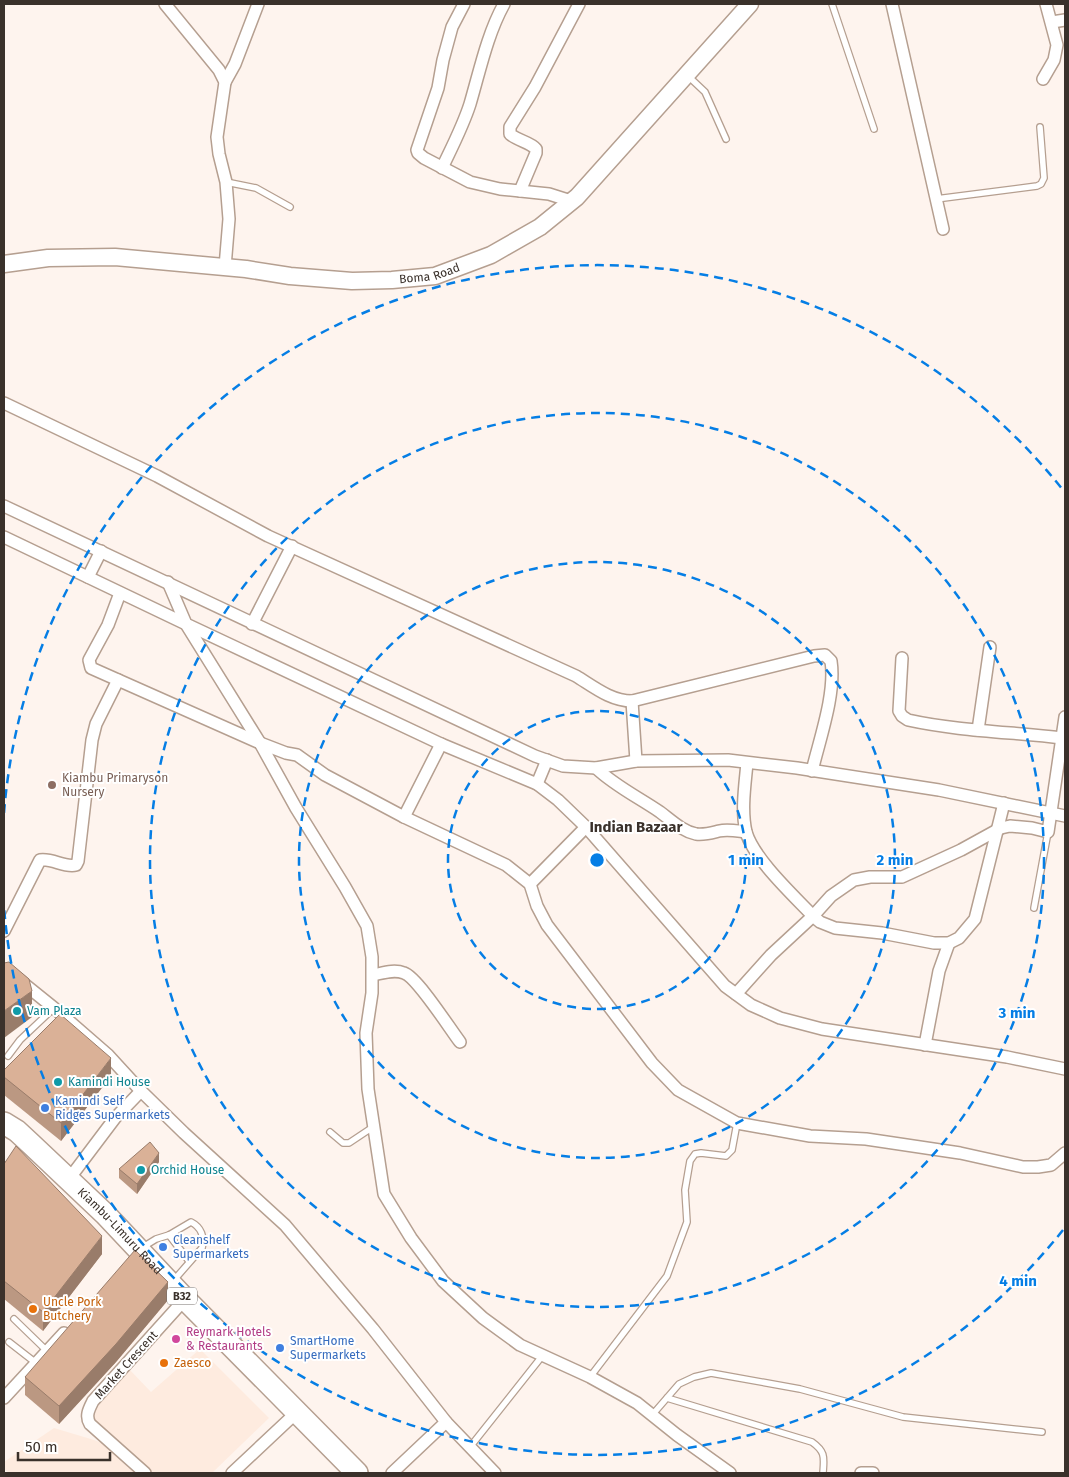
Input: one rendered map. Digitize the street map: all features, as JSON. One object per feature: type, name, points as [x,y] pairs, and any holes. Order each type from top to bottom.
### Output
[{"type":"highway","name":"Kiambu-Limuru Road","points":[[4,1123],[17,1131],[69,1179],[136,1253],[178,1291],[357,1473]]},
{"type":"main road","name":"Boma Road","points":[[4,264],[48,258],[115,257],[352,281],[435,276],[491,255],[540,227],[571,201],[750,4]]},
{"type":"street","points":[[165,4],[219,70],[225,82]]},
{"type":"street","points":[[225,267],[229,219],[226,182],[217,137],[225,82],[235,64],[258,4]]},
{"type":"street","points":[[464,4],[452,27],[436,95],[417,150],[418,153],[470,182],[500,190],[520,190],[549,194],[571,201]]},
{"type":"street","points":[[442,168],[470,104],[496,18],[504,4]]},
{"type":"street","points":[[520,190],[536,149],[534,146],[510,134],[510,128],[579,4]]},
{"type":"street","points":[[892,4],[943,229]]},
{"type":"street","points":[[1042,79],[1054,60],[1056,52],[1056,36],[1046,4]]},
{"type":"street","points":[[1052,22],[1065,20]]},
{"type":"street","points":[[4,403],[157,476],[268,536],[576,676],[607,695],[622,701],[632,701],[814,656],[825,655],[831,661],[833,673],[831,695],[812,770]]},
{"type":"street","points":[[4,506],[535,756],[563,766],[596,768],[636,761],[728,760],[812,770],[939,790],[1065,816]]},
{"type":"street","points":[[4,537],[440,744],[537,784],[558,800],[586,827],[725,986],[752,1005],[780,1018],[822,1029],[1007,1057],[1065,1069]]},
{"type":"street","points":[[252,624],[292,546]]},
{"type":"street","points":[[88,577],[101,551]]},
{"type":"street","points":[[168,582],[186,624],[260,743],[296,808],[367,926],[373,975],[366,1033],[368,1089],[373,1127],[380,1160],[384,1194],[411,1238],[443,1281],[483,1318],[520,1345],[590,1377],[637,1403],[677,1435],[730,1473]]},
{"type":"street","points":[[120,593],[108,625],[90,660],[91,668],[260,743],[297,755],[325,775],[404,816],[506,865],[530,884],[537,906],[547,925],[652,1063],[678,1090],[737,1123],[810,1136],[866,1139],[960,1152],[1023,1167],[1038,1168],[1050,1165],[1065,1153]]},
{"type":"street","points":[[978,730],[990,647]]},
{"type":"street","points":[[902,658],[898,700],[899,711],[908,720],[978,730],[1062,738]]},
{"type":"street","points":[[4,931],[40,860],[50,859],[71,866],[76,865],[78,861],[92,740],[96,724],[118,680]]},
{"type":"street","points":[[632,701],[636,761]]},
{"type":"street","points":[[736,994],[771,955],[813,916],[831,896],[854,880],[902,877],[961,850],[996,830],[1010,826],[1048,832],[1063,751],[1062,738],[1065,717]]},
{"type":"street","points":[[404,816],[440,744]]},
{"type":"street","points":[[537,784],[547,760]]},
{"type":"street","points":[[747,762],[744,793],[746,832],[755,849],[771,873],[813,916],[820,922],[835,928],[882,933],[934,943],[949,943],[959,938],[975,919],[1004,803]]},
{"type":"street","points":[[596,768],[609,781],[660,812],[682,829],[695,834],[708,835],[726,830],[746,832]]},
{"type":"street","points":[[530,884],[586,827]]},
{"type":"street","points":[[924,1045],[939,971],[949,943]]},
{"type":"street","points":[[4,971],[18,979],[54,1008],[108,1055],[141,1091],[232,1178],[285,1225],[373,1329],[446,1422],[495,1473]]},
{"type":"street","points":[[373,975],[389,971],[408,974],[460,1042]]},
{"type":"street","points":[[69,1179],[115,1118],[141,1091]]},
{"type":"street","name":"Market Crescent","points":[[145,1473],[90,1424],[87,1420],[88,1411],[93,1401],[178,1291]]},
{"type":"street","points":[[4,1398],[72,1324]]},
{"type":"street","points":[[232,1473],[297,1412]]},
{"type":"street","points":[[392,1473],[446,1422]]},
{"type":"street","points":[[861,1473],[874,1473]]},
{"type":"lane","points":[[832,4],[874,129]]},
{"type":"lane","points":[[687,74],[705,92],[726,139]]},
{"type":"lane","points":[[936,199],[1042,184],[1044,178],[1040,127]]},
{"type":"lane","points":[[226,182],[256,188],[290,207]]},
{"type":"lane","points":[[1034,908],[1048,832]]},
{"type":"lane","points":[[8,1056],[20,1040],[54,1008]]},
{"type":"lane","points":[[590,1377],[667,1276],[687,1222],[685,1190],[690,1161],[695,1154],[701,1153],[726,1156],[732,1150],[737,1123]]},
{"type":"lane","points":[[330,1132],[342,1143],[349,1143],[373,1127]]},
{"type":"lane","points":[[136,1253],[156,1239],[169,1235],[191,1222],[200,1229],[203,1236],[202,1248],[189,1261],[178,1291]]},
{"type":"lane","points":[[169,1235],[189,1261]]},
{"type":"lane","points":[[14,1319],[47,1351]]},
{"type":"lane","points":[[9,1342],[36,1363]]},
{"type":"lane","points":[[470,1447],[543,1355]]},
{"type":"lane","points":[[653,1414],[679,1384],[694,1377],[711,1373],[800,1389],[903,1417],[1042,1432]]},
{"type":"lane","points":[[667,1398],[812,1442],[822,1449],[824,1458],[823,1473]]},
{"type":"shaded area","points":[[200,1349],[269,1418],[212,1473],[9,1473],[4,1469],[4,1462],[54,1428],[94,1440],[127,1453],[89,1416],[129,1369],[151,1392]]},
{"type":"building","points":[[9,962],[29,979],[32,991],[4,1011],[4,963]]},
{"type":"building","name":"Kamindi House","points":[[60,1014],[111,1058],[61,1123],[4,1077],[4,1070]]},
{"type":"building","points":[[150,1142],[159,1153],[137,1184],[119,1169]]},
{"type":"building","points":[[16,1146],[102,1236],[43,1312],[4,1281],[4,1164]]},
{"type":"building","points":[[135,1250],[168,1282],[116,1344],[59,1406],[25,1377]]},
{"type":"place","name":"Kiambu Primaryson Nursery","points":[[52,785]]},
{"type":"place","name":"Vam Plaza","points":[[17,1011]]},
{"type":"place","name":"Kamindi House","points":[[58,1082]]},
{"type":"place","name":"Kamindi Self Ridges Supermarkets","points":[[45,1108]]},
{"type":"place","name":"Orchid House","points":[[141,1170]]},
{"type":"place","name":"Cleanshelf Supermarkets","points":[[163,1247]]},
{"type":"place","name":"Uncle Pork Butchery","points":[[33,1309]]},
{"type":"place","name":"Reymark Hotels & Restaurants","points":[[176,1339]]},
{"type":"place","name":"SmartHome Supermarkets","points":[[280,1348]]},
{"type":"place","name":"Zaesco","points":[[164,1363]]},
{"type":"district","name":"Indian Bazaar","points":[[636,827]]}]
